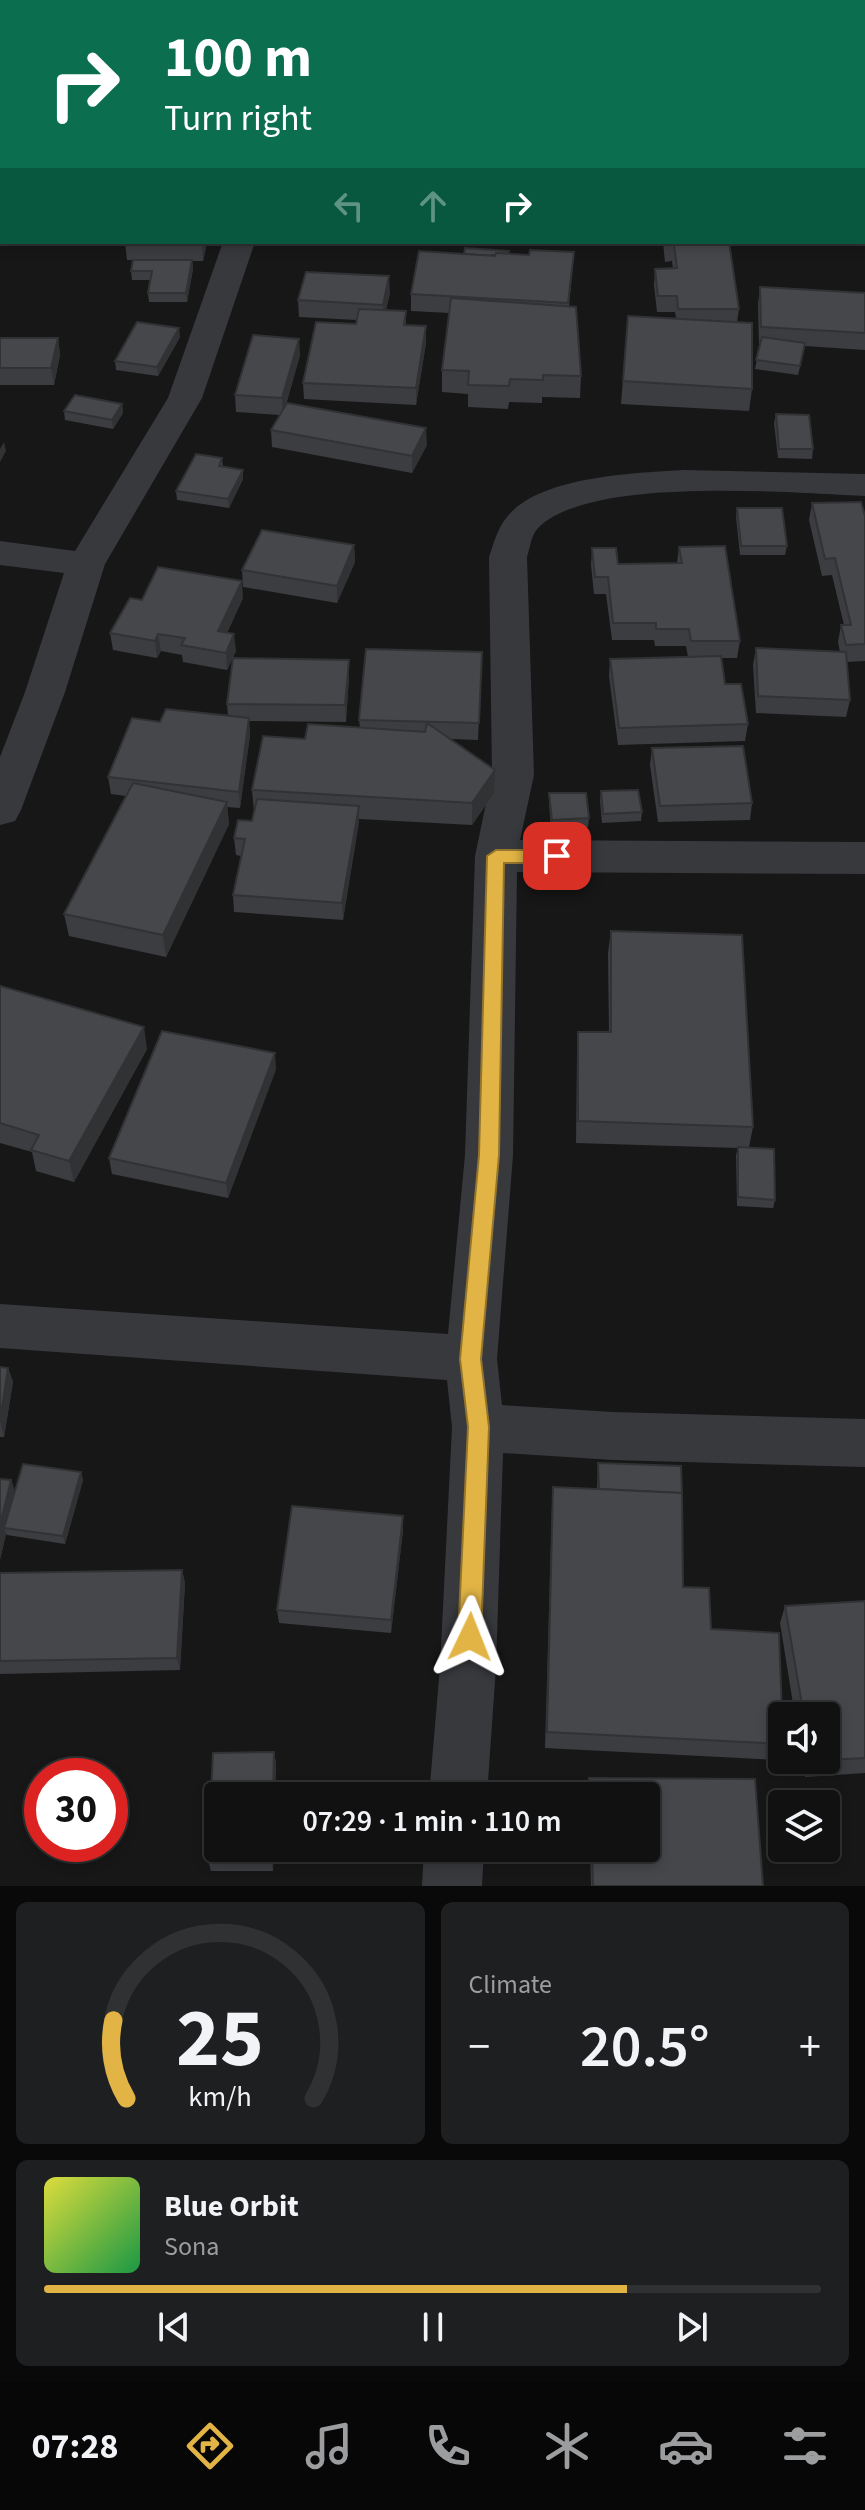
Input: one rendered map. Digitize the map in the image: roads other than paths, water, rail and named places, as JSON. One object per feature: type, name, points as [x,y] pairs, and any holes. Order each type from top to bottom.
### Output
[{"type":"street","points":[[0,810],[45,692],[86,564],[185,398],[238,244]]},
{"type":"street","points":[[459,1782],[468,1667],[478,1427],[471,1359],[489,1155],[496,856],[513,775],[508,557],[521,523],[543,508],[576,493],[702,481],[865,485]]},
{"type":"street","points":[[0,553],[86,564]]},
{"type":"street","points":[[496,856],[865,858]]},
{"type":"street","points":[[0,1326],[471,1359]]},
{"type":"street","points":[[478,1427],[613,1436],[865,1443]]},
{"type":"street","points":[[452,1886],[453,1862]]}]
